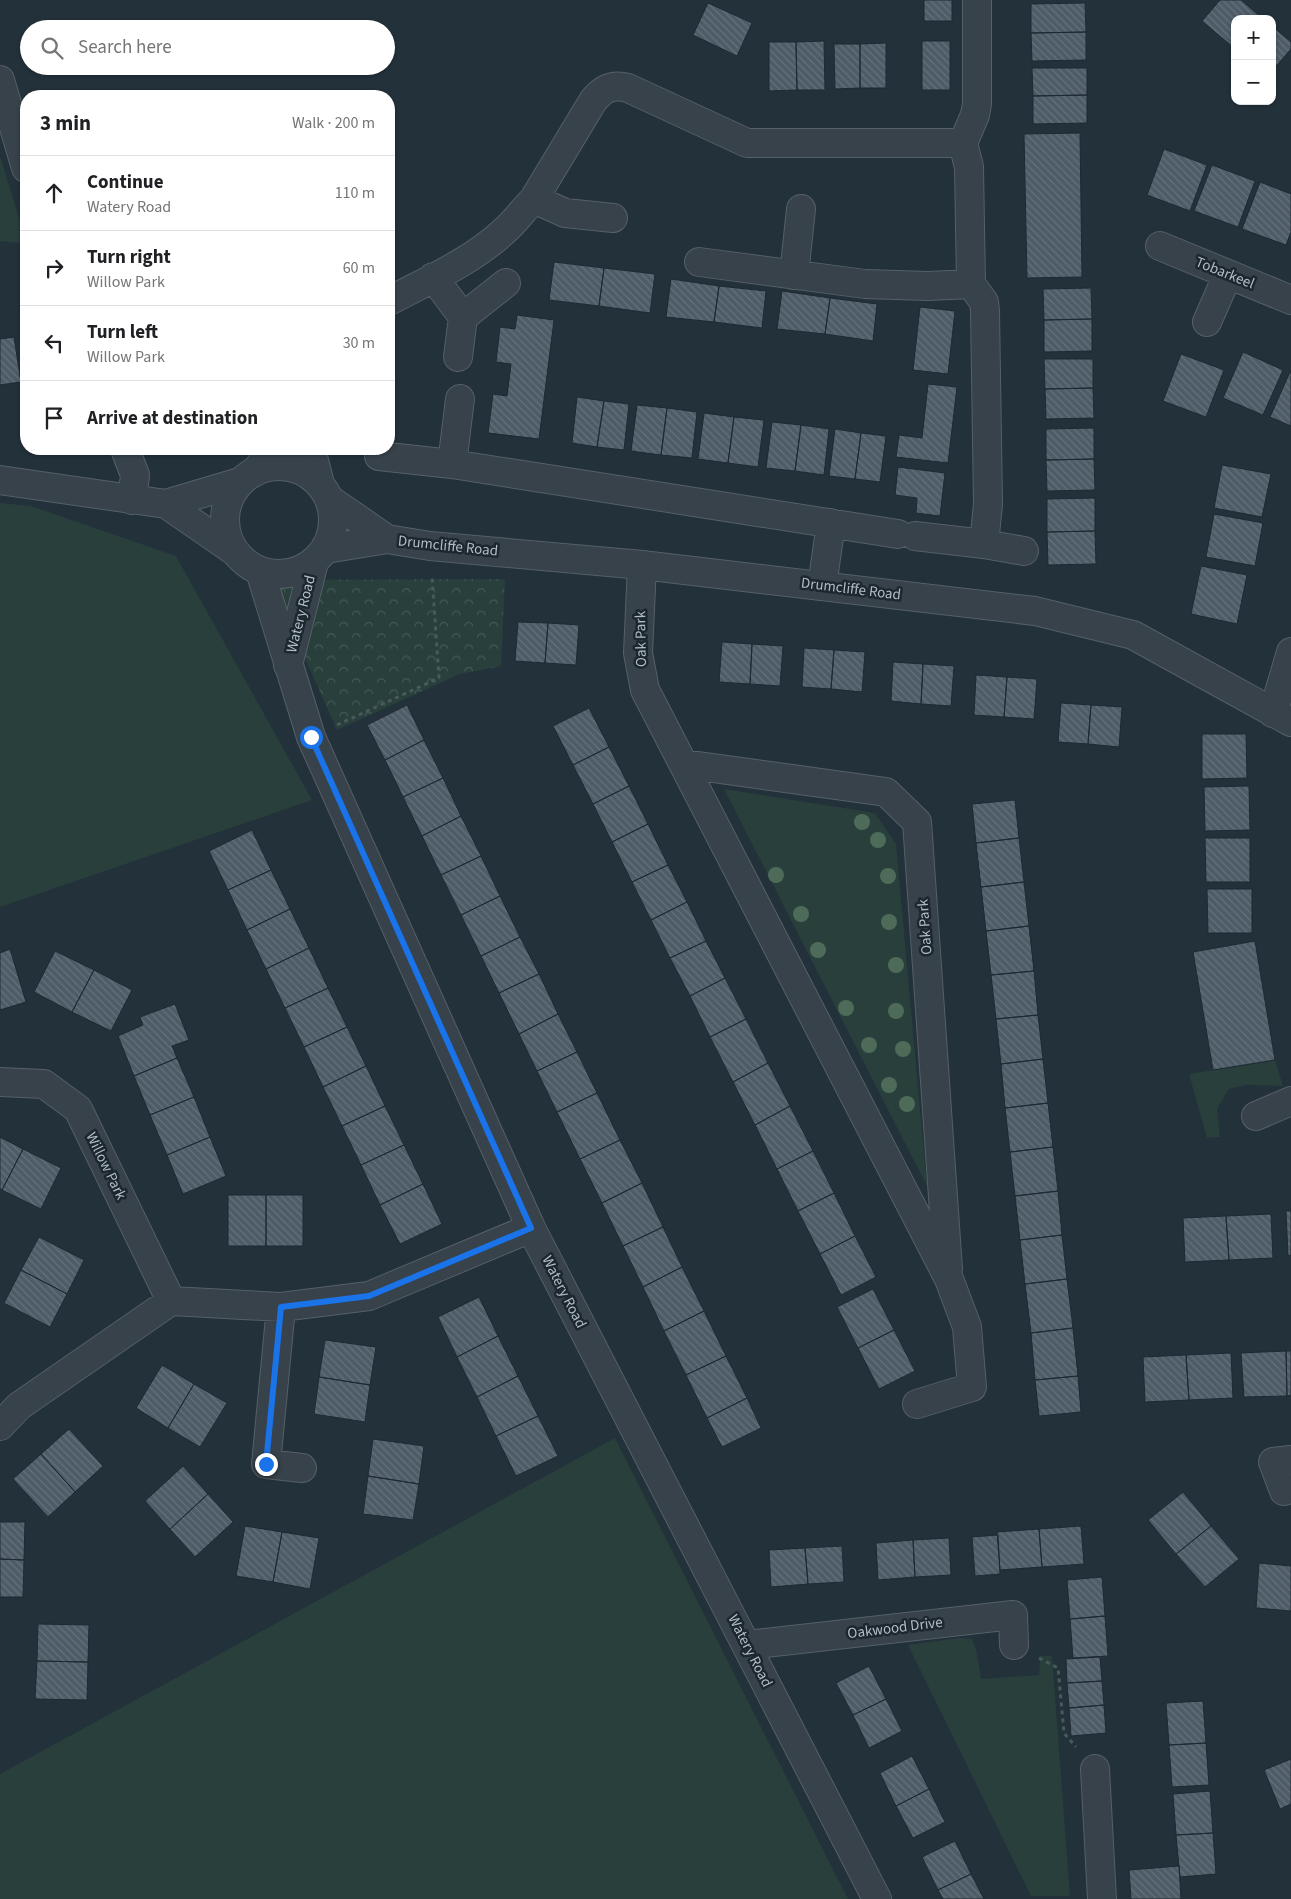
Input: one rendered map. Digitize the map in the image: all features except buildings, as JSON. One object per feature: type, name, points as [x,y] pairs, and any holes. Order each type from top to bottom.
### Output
[{"type":"street","points":[[977,0],[976,115],[963,143],[969,167],[971,284],[984,302],[985,311],[988,504],[984,544]]},
{"type":"street","points":[[0,80],[20,148]]},
{"type":"street","points":[[395,298],[462,262],[496,238],[534,199],[598,95],[613,86],[628,88],[747,143],[963,143]]},
{"type":"street","points":[[534,199],[565,213],[613,218]]},
{"type":"street","points":[[794,275],[801,209]]},
{"type":"street","name":"Tobarkeel","points":[[1160,246],[1291,300]]},
{"type":"street","points":[[699,262],[892,286],[971,284]]},
{"type":"street","points":[[1207,322],[1228,274]]},
{"type":"street","points":[[433,277],[463,317],[458,357]]},
{"type":"street","points":[[463,317],[506,283]]},
{"type":"street","points":[[452,464],[460,400]]},
{"type":"street","points":[[127,455],[135,475],[132,500]]},
{"type":"street","points":[[234,551],[227,534],[225,516],[230,498],[268,455]]},
{"type":"street","points":[[313,455],[334,515],[332,533],[320,555]]},
{"type":"street","points":[[380,456],[452,464],[906,535],[984,544],[1024,551]]},
{"type":"street","name":"Drumcliffe Road","points":[[0,480],[166,504],[248,477],[272,467],[289,467],[306,473],[325,491],[387,540]]},
{"type":"street","name":"Drumcliffe Road","points":[[166,504],[260,571],[288,574],[302,570],[320,555],[387,540],[430,546],[642,565],[1035,611],[1132,635],[1282,718]]},
{"type":"street","points":[[822,586],[831,523]]},
{"type":"street","name":"Watery Road","points":[[288,667],[320,555]]},
{"type":"street","name":"Oak Park","points":[[642,565],[638,653],[645,690],[949,1279],[967,1327],[972,1387],[917,1404]]},
{"type":"street","name":"Watery Road","points":[[260,571],[311,737],[531,1228],[877,1899]]},
{"type":"street","points":[[1282,718],[1291,652]]},
{"type":"street","name":"Oak Park","points":[[684,764],[886,792],[917,822],[949,1279]]},
{"type":"street","name":"Willow Park","points":[[0,1082],[44,1084],[78,1109],[171,1301]]},
{"type":"street","points":[[1256,1116],[1291,1101]]},
{"type":"street","points":[[0,1426],[19,1406],[171,1301],[281,1307],[369,1296],[531,1228]]},
{"type":"street","points":[[281,1307],[266,1464],[302,1468]]},
{"type":"street","points":[[1284,1491],[1274,1462],[1291,1460]]},
{"type":"street","name":"Oakwood Drive","points":[[747,1645],[1013,1615],[1014,1645]]},
{"type":"street","points":[[1095,1769],[1102,1899]]},
{"type":"path","points":[[311,737],[439,678],[430,546]]},
{"type":"path","points":[[1014,1645],[1058,1668],[1064,1733],[1095,1769]]},
{"type":"green space","points":[[0,156],[20,221],[20,243],[0,241]]},
{"type":"green space","points":[[0,503],[31,506],[176,556],[312,800],[0,907]]},
{"type":"green space","points":[[505,579],[501,666],[460,674],[337,730],[270,580]]},
{"type":"green space","points":[[724,789],[875,813],[896,844],[927,1186]]},
{"type":"green space","points":[[1275,1060],[1283,1086],[1247,1085],[1229,1089],[1217,1109],[1220,1137],[1207,1138],[1189,1074]]},
{"type":"green space","points":[[615,1438],[848,1899],[0,1899],[0,1774]]},
{"type":"green space","points":[[959,1638],[972,1639],[976,1649],[981,1679],[1039,1675],[1040,1656],[1052,1656],[1070,1896],[1031,1896],[908,1645]]},
{"type":"route","points":[[266,1464],[281,1307],[369,1296],[531,1228],[311,737]]}]
